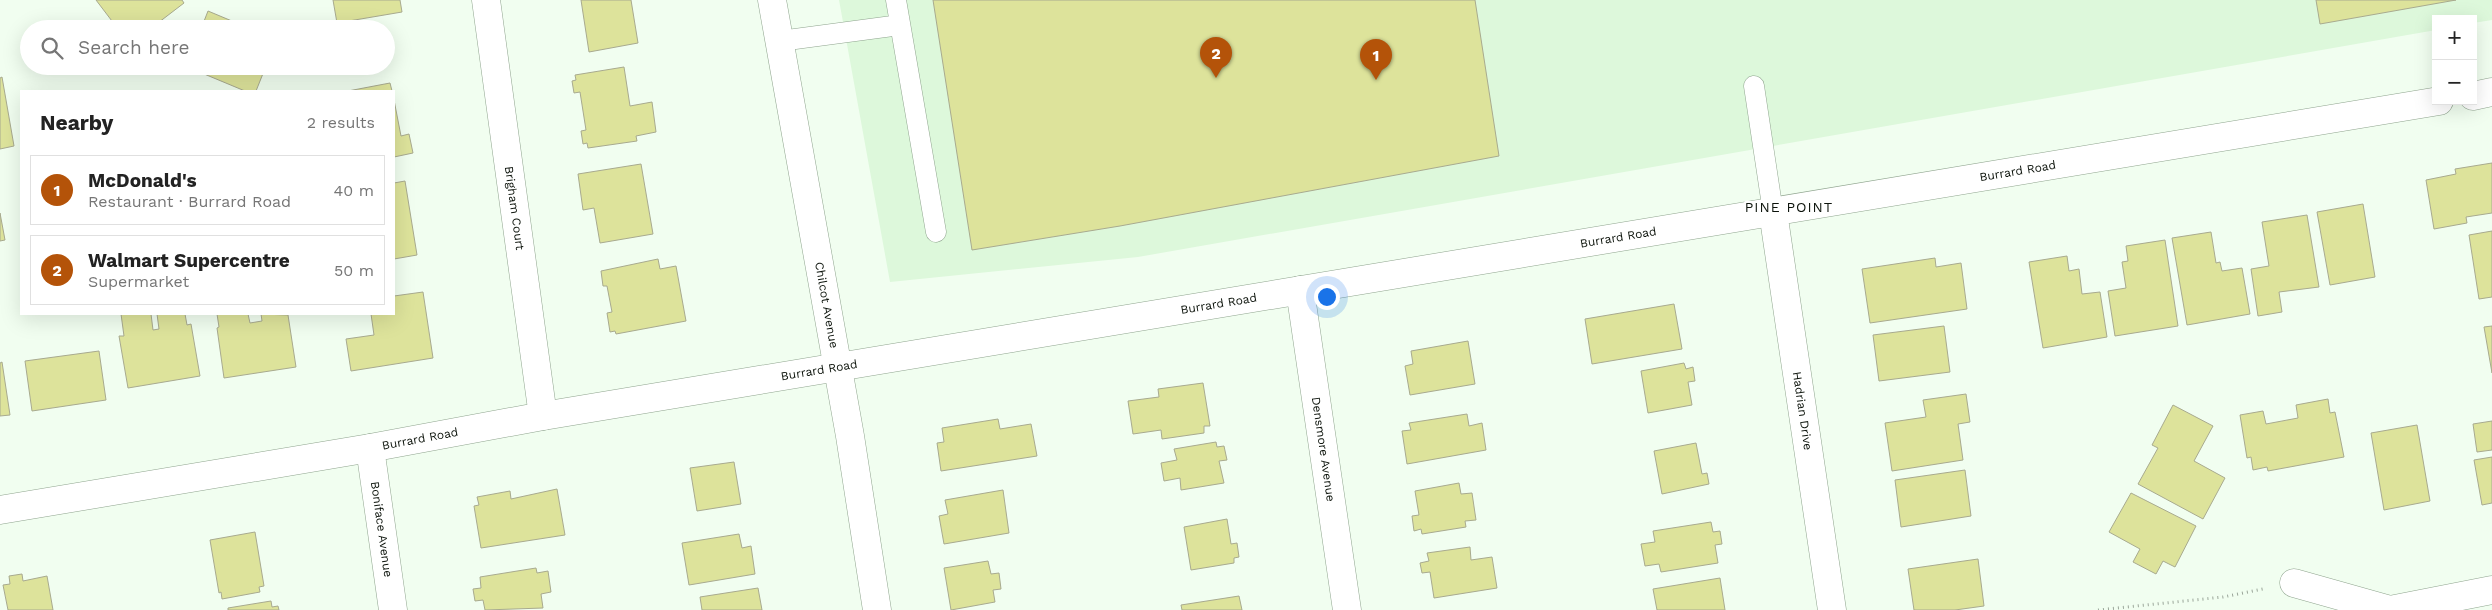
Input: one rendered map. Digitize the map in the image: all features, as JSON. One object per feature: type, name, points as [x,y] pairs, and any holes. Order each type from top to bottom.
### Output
[{"type":"street","name":"Brigham Court","points":[[486,0],[544,416]]},
{"type":"street","name":"Chilcot Avenue","points":[[772,0],[837,368],[877,610]]},
{"type":"street","points":[[2477,95],[2492,92]]},
{"type":"street","name":"Burrard Road","points":[[0,510],[370,448],[544,416],[2432,102]]},
{"type":"street","name":"Hadrian Drive","points":[[1773,212],[1832,610]]},
{"type":"street","name":"Densmore Avenue","points":[[1300,290],[1348,610]]},
{"type":"street","name":"Boniface Avenue","points":[[370,448],[393,610]]},
{"type":"street","points":[[2294,583],[2390,610],[2492,590]]},
{"type":"lane","points":[[896,0],[936,232]]},
{"type":"lane","points":[[780,41],[900,25]]},
{"type":"lane","points":[[1754,86],[1773,212]]},
{"type":"path","points":[[2098,610],[2223,596],[2294,583]]},
{"type":"shaded area","points":[[839,0],[2492,0],[2492,20],[2477,22],[2477,15],[2432,15],[2432,31],[1138,257],[890,282]]},
{"type":"building","points":[[96,0],[182,0],[184,3],[162,20],[111,20]]},
{"type":"building","points":[[333,0],[400,0],[402,12],[355,20],[336,20]]},
{"type":"building","points":[[581,0],[631,0],[638,43],[589,52]]},
{"type":"building","points":[[933,0],[1475,0],[1499,156],[1120,226],[972,250]]},
{"type":"building","points":[[2316,0],[2456,0],[2320,24]]},
{"type":"building","points":[[208,11],[230,20],[204,20]]},
{"type":"building","points":[[624,67],[630,106],[652,102],[656,132],[636,136],[637,141],[588,148],[587,143],[583,144],[581,131],[586,130],[580,92],[574,93],[572,81],[576,80],[575,75]]},
{"type":"building","points":[[207,75],[262,75],[256,90],[243,90]]},
{"type":"building","points":[[2,77],[14,146],[0,149],[0,78]]},
{"type":"building","points":[[390,83],[392,90],[353,90]]},
{"type":"building","points":[[395,105],[401,136],[409,134],[413,153],[395,157]]},
{"type":"building","points":[[2492,163],[2492,213],[2466,217],[2467,223],[2434,229],[2426,180],[2456,174],[2455,169]]},
{"type":"building","points":[[641,164],[653,234],[600,243],[594,208],[583,210],[578,174]]},
{"type":"building","points":[[405,181],[417,255],[395,259],[395,183]]},
{"type":"building","points":[[2363,204],[2375,277],[2330,285],[2317,212]]},
{"type":"building","points":[[0,213],[5,240],[0,241]]},
{"type":"building","points":[[2307,215],[2319,287],[2279,292],[2282,312],[2258,316],[2251,269],[2269,266],[2262,222]]},
{"type":"building","points":[[2492,231],[2492,297],[2479,299],[2469,235]]},
{"type":"building","points":[[2211,232],[2216,263],[2220,262],[2222,271],[2242,268],[2250,314],[2187,325],[2172,238]]},
{"type":"building","points":[[2165,240],[2178,326],[2115,336],[2108,291],[2126,288],[2122,262],[2128,261],[2126,246]]},
{"type":"building","points":[[2067,256],[2069,271],[2079,269],[2082,294],[2100,292],[2107,337],[2043,348],[2029,262]]},
{"type":"building","points":[[1935,258],[1936,267],[1961,263],[1967,309],[1870,323],[1862,269]]},
{"type":"building","points":[[658,259],[660,269],[676,266],[686,321],[616,334],[615,331],[610,332],[607,313],[612,312],[607,286],[603,286],[601,271]]},
{"type":"building","points":[[423,292],[433,358],[351,371],[346,339],[374,335],[371,315],[395,315],[395,296]]},
{"type":"building","points":[[1674,304],[1682,349],[1592,364],[1585,319]]},
{"type":"building","points":[[121,315],[151,315],[153,330],[159,329],[157,315],[185,315],[187,325],[191,324],[200,376],[128,388],[119,336],[124,336]]},
{"type":"building","points":[[217,315],[248,315],[250,323],[262,321],[261,315],[288,315],[296,367],[224,378],[217,328],[219,327]]},
{"type":"building","points":[[1944,326],[1950,372],[1879,381],[1873,335]]},
{"type":"building","points":[[2492,326],[2492,373],[2484,327]]},
{"type":"building","points":[[1468,341],[1475,384],[1410,395],[1405,366],[1413,364],[1411,351]]},
{"type":"building","points":[[99,351],[106,400],[32,411],[25,361]]},
{"type":"building","points":[[2,362],[10,415],[0,416],[0,363]]},
{"type":"building","points":[[1684,363],[1686,369],[1693,367],[1695,381],[1688,382],[1692,405],[1648,413],[1641,371]]},
{"type":"building","points":[[1203,383],[1210,426],[1204,426],[1204,433],[1162,439],[1161,430],[1133,434],[1128,401],[1159,397],[1158,389]]},
{"type":"building","points":[[1966,394],[1970,422],[1958,424],[1963,460],[1892,471],[1885,423],[1926,417],[1923,400]]},
{"type":"building","points":[[2328,399],[2330,413],[2335,412],[2344,457],[2268,471],[2267,467],[2253,470],[2251,457],[2247,458],[2240,415],[2263,411],[2266,424],[2298,418],[2296,405]]},
{"type":"building","points":[[2173,405],[2213,426],[2194,461],[2225,478],[2203,519],[2138,484],[2158,448],[2152,445]]},
{"type":"building","points":[[1467,414],[1469,426],[1482,423],[1486,450],[1407,464],[1402,431],[1411,430],[1409,423]]},
{"type":"building","points":[[998,419],[1000,429],[1031,424],[1037,456],[941,471],[937,443],[944,442],[942,428]]},
{"type":"building","points":[[2492,421],[2492,450],[2477,452],[2473,424]]},
{"type":"building","points":[[2417,425],[2430,501],[2384,510],[2371,433]]},
{"type":"building","points":[[1216,442],[1217,447],[1224,446],[1227,460],[1219,461],[1224,483],[1181,490],[1180,478],[1164,481],[1161,463],[1177,460],[1174,449]]},
{"type":"building","points":[[1696,443],[1702,474],[1707,473],[1709,484],[1662,494],[1654,451]]},
{"type":"building","points":[[2492,457],[2492,503],[2482,505],[2474,460]]},
{"type":"building","points":[[734,462],[741,504],[697,511],[690,468]]},
{"type":"building","points":[[1965,470],[1971,516],[1901,527],[1895,480]]},
{"type":"building","points":[[1459,483],[1461,494],[1472,493],[1476,520],[1465,521],[1466,527],[1422,534],[1421,529],[1414,531],[1412,516],[1419,515],[1415,491]]},
{"type":"building","points":[[557,489],[565,535],[481,548],[474,506],[479,505],[477,497],[510,491],[511,499]]},
{"type":"building","points":[[1003,490],[1009,533],[944,544],[939,516],[948,514],[945,500]]},
{"type":"building","points":[[2131,493],[2196,526],[2175,567],[2163,561],[2156,574],[2133,562],[2140,549],[2109,532]]},
{"type":"building","points":[[1227,519],[1231,544],[1237,543],[1239,557],[1234,558],[1234,563],[1191,570],[1184,527]]},
{"type":"building","points":[[1711,522],[1713,532],[1720,531],[1722,544],[1715,545],[1718,563],[1661,572],[1659,564],[1645,566],[1641,544],[1655,542],[1653,531]]},
{"type":"building","points":[[255,532],[264,586],[259,587],[260,592],[222,599],[221,592],[219,593],[210,540]]},
{"type":"building","points":[[739,534],[742,548],[751,546],[755,574],[689,585],[682,543]]},
{"type":"building","points":[[1470,547],[1471,560],[1492,557],[1497,588],[1434,598],[1430,572],[1422,573],[1420,563],[1429,561],[1427,553]]},
{"type":"building","points":[[1978,559],[1984,606],[1955,610],[1914,610],[1908,569]]},
{"type":"building","points":[[988,561],[991,574],[999,573],[1001,589],[993,590],[995,602],[951,610],[944,568]]},
{"type":"building","points":[[536,568],[537,573],[548,571],[551,592],[541,594],[543,608],[485,610],[483,600],[475,601],[473,589],[481,588],[480,577]]},
{"type":"building","points":[[22,574],[23,581],[47,576],[53,610],[8,610],[3,585],[10,584],[9,576]]},
{"type":"building","points":[[1720,578],[1725,610],[1657,610],[1653,589]]},
{"type":"building","points":[[758,588],[762,610],[702,610],[700,597]]},
{"type":"building","points":[[1239,596],[1242,610],[1182,610],[1181,605]]},
{"type":"building","points":[[271,601],[272,607],[278,606],[279,610],[228,610],[228,608]]},
{"type":"place","name":"Walmart Supercentre","points":[[1216,78]]},
{"type":"place","name":"McDonald's","points":[[1376,80]]},
{"type":"district","name":"PINE POINT","points":[[1789,207]]}]
